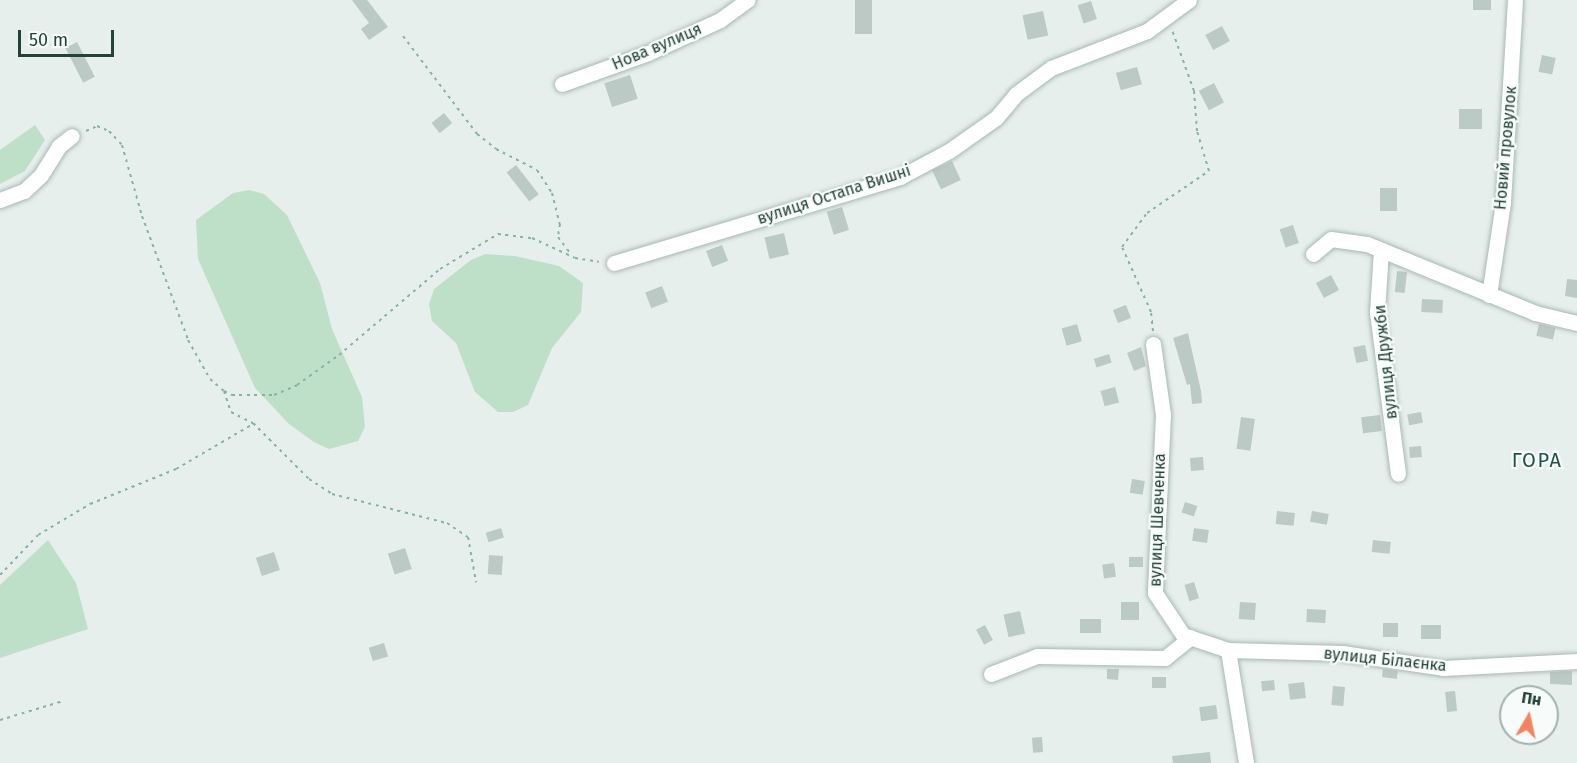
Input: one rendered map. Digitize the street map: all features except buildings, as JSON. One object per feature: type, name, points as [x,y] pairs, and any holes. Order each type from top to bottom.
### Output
[{"type":"street","name":"Нова вулиця","points":[[562,84],[648,53],[720,20],[748,0]]},
{"type":"street","name":"вулиця Остапа Вишні","points":[[614,263],[900,177],[949,151],[996,118],[1016,94],[1052,68],[1146,31],[1189,0]]},
{"type":"street","name":"Новий провулок","points":[[1489,295],[1503,202],[1515,0]]},
{"type":"street","points":[[0,200],[24,191],[41,176],[59,146],[72,136]]},
{"type":"street","points":[[1313,254],[1331,239],[1381,250],[1535,314],[1577,323]]},
{"type":"street","name":"вулиця Дружби","points":[[1381,250],[1377,312],[1398,474]]},
{"type":"street","name":"вулиця Шевченка","points":[[1153,344],[1163,414],[1155,593],[1183,635],[1228,650]]},
{"type":"street","points":[[991,674],[1037,656],[1165,658],[1191,637]]},
{"type":"street","points":[[1228,650],[1246,763]]},
{"type":"street","name":"вулиця Білаєнка","points":[[1228,650],[1342,653],[1443,668],[1577,661]]},
{"type":"path","points":[[1153,344],[1151,312],[1122,247],[1147,213],[1209,171],[1197,131],[1194,91],[1167,16]]},
{"type":"path","points":[[404,36],[477,134],[496,149],[537,170],[552,193],[562,248],[575,258]]},
{"type":"path","points":[[72,136],[97,126],[109,131],[122,145],[145,227],[188,340],[210,379],[232,395],[274,395],[297,385],[339,355],[440,269],[498,234],[532,238],[575,258],[614,263]]},
{"type":"path","points":[[224,391],[231,412],[253,423],[309,479],[332,494],[447,523],[468,537],[476,582]]},
{"type":"path","points":[[0,575],[47,530],[90,504],[176,469],[253,423]]},
{"type":"path","points":[[0,720],[63,701]]},
{"type":"green space","points":[[35,125],[45,140],[25,171],[0,184],[0,150]]},
{"type":"green space","points":[[249,190],[264,194],[287,215],[320,283],[332,329],[362,397],[365,427],[358,441],[329,449],[314,442],[289,424],[255,388],[198,259],[196,220],[233,193]]},
{"type":"green space","points":[[485,254],[515,256],[559,266],[583,283],[581,312],[552,348],[528,405],[513,412],[498,412],[475,392],[456,343],[432,321],[429,304],[434,289],[471,260]]},
{"type":"green space","points":[[48,540],[76,583],[88,629],[0,658],[0,585]]},
{"type":"district","name":"ГОРА","points":[[1537,460]]}]
